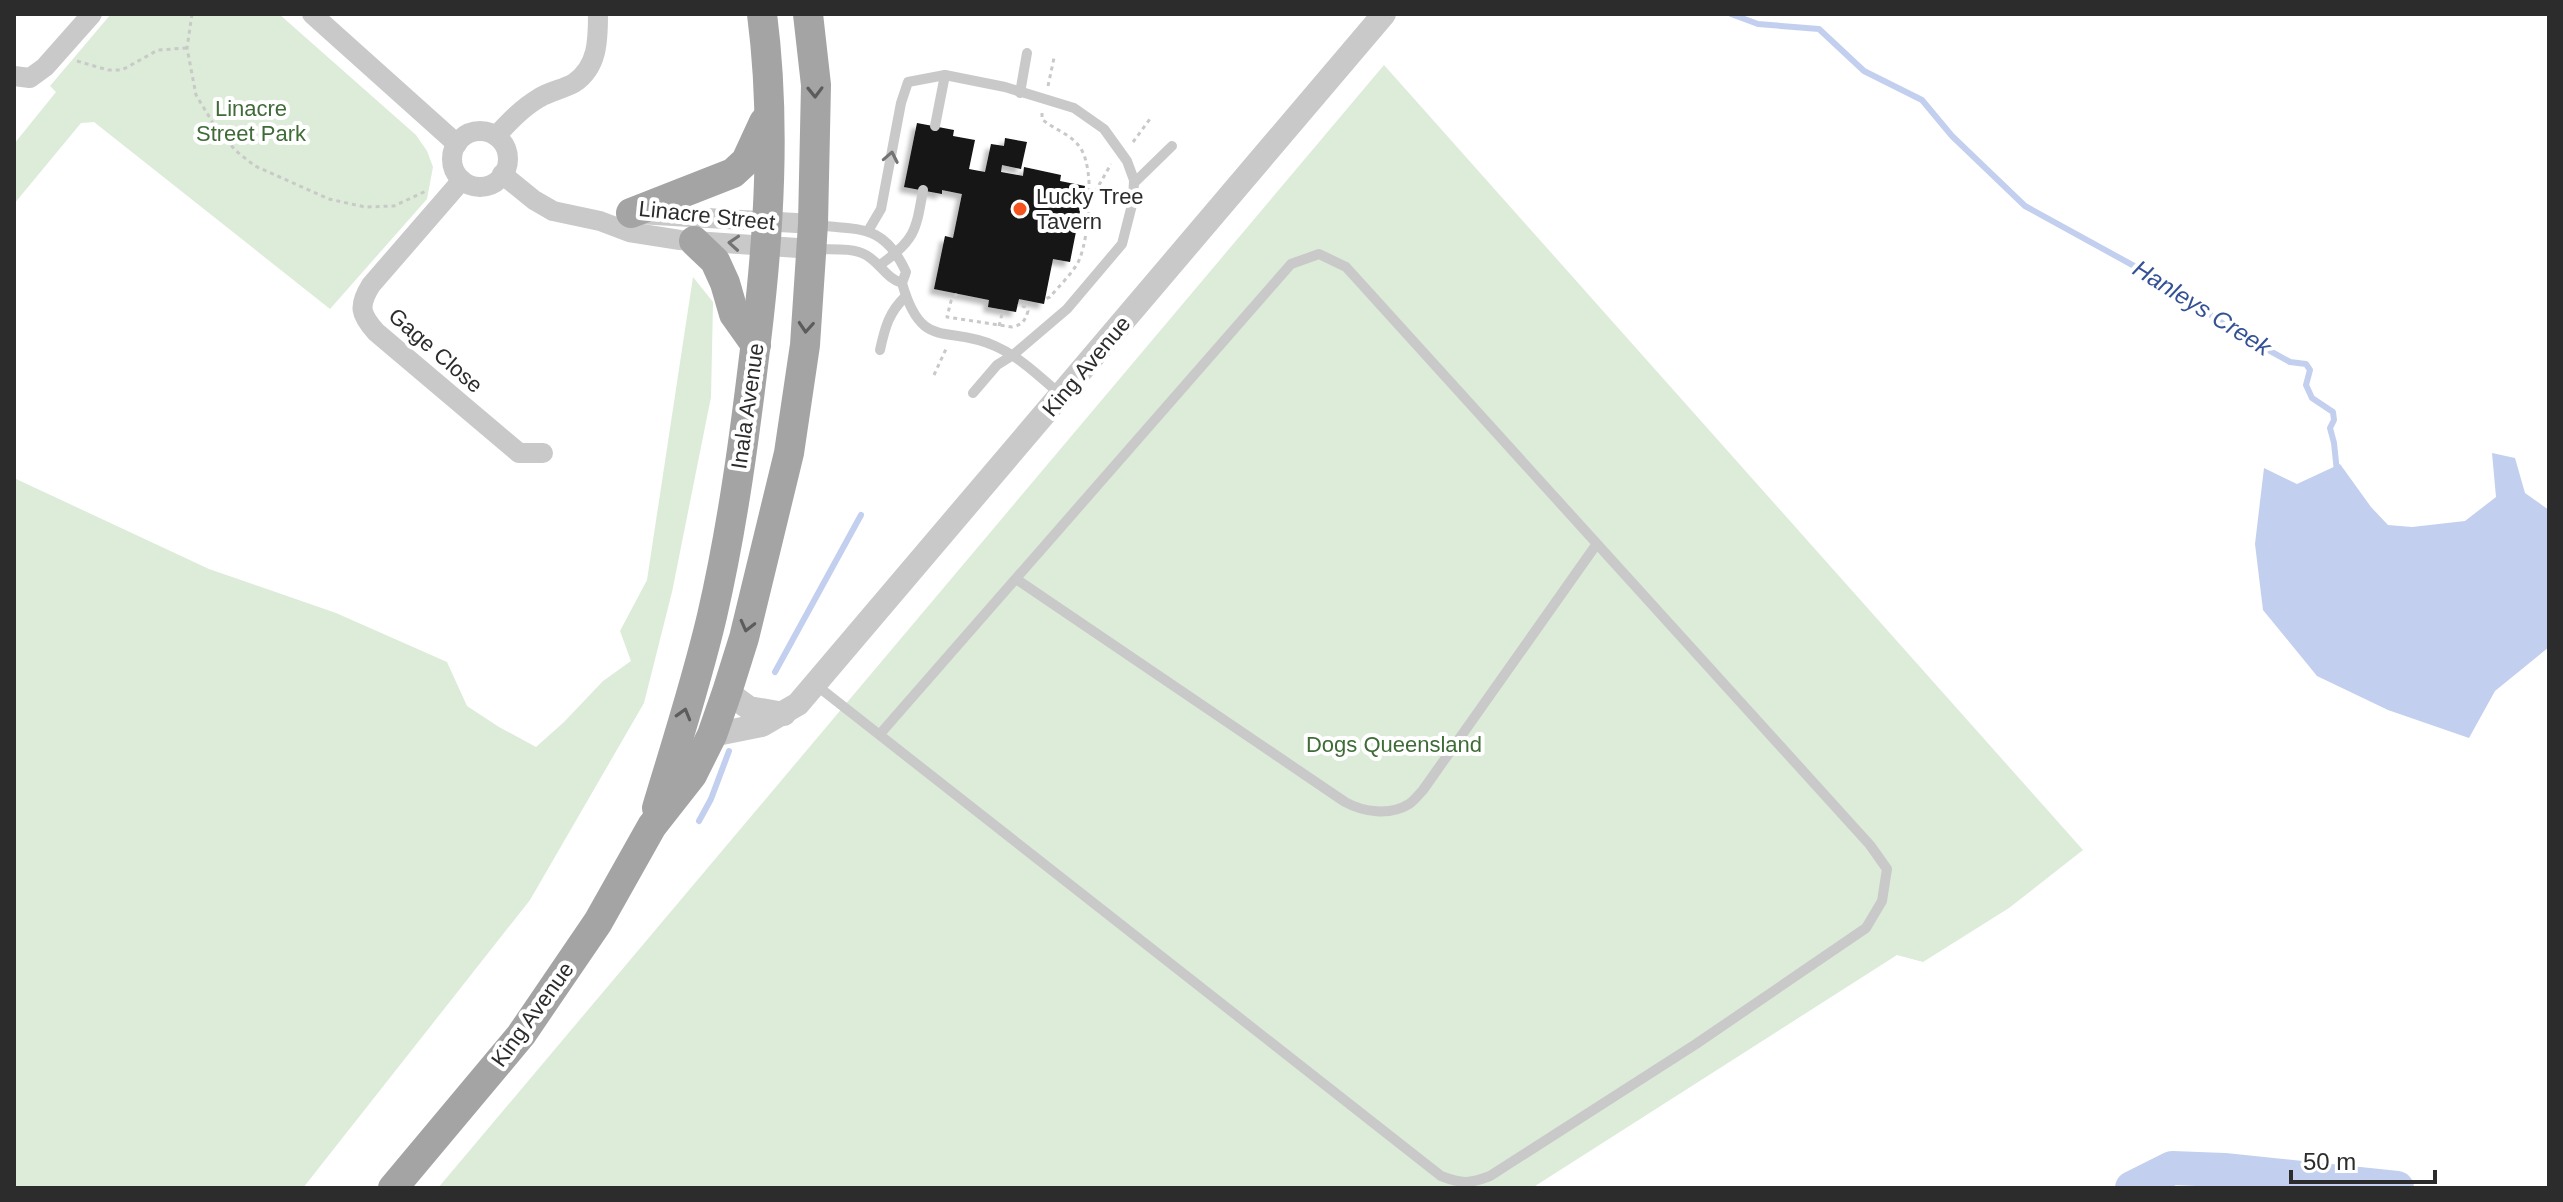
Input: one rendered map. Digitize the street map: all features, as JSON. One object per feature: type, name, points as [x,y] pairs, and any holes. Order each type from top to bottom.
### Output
[{"type":"main road","name":"Inala Avenue","points":[[663,789],[715,602],[733,511],[756,345],[767,233],[768,115],[762,14]]},
{"type":"main road","name":"Inala Avenue","points":[[708,742],[744,638],[789,453],[805,345],[812,237],[816,85],[808,14]]},
{"type":"main road","points":[[630,223],[733,173],[746,161],[768,115]]},
{"type":"main road","points":[[694,241],[715,261],[734,314],[756,345]]},
{"type":"main road","name":"King Avenue","points":[[393,1188],[521,1035],[598,922],[652,826],[692,775],[708,742]]},
{"type":"main road","name":"King Avenue","points":[[652,826],[663,789]]},
{"type":"street","points":[[14,76],[30,78],[45,67],[92,14]]},
{"type":"street","points":[[312,14],[457,144]]},
{"type":"street","points":[[496,136],[532,103],[575,82],[593,63],[598,41],[598,14]]},
{"type":"street","name":"King Avenue","points":[[708,742],[762,725],[784,714],[816,685],[1376,17]]},
{"type":"street","points":[[485,131],[505,145],[508,162],[494,183],[477,186],[462,180],[453,167],[453,151],[457,144],[469,133],[485,131]]},
{"type":"street","name":"Linacre Street","points":[[502,174],[553,211],[600,221],[812,237]]},
{"type":"street","name":"Gage Close","points":[[462,180],[371,285],[362,309],[366,321],[376,332],[519,453],[543,453]]},
{"type":"street","name":"Linacre Street","points":[[630,223],[694,241],[767,233]]},
{"type":"street","points":[[727,692],[749,708],[784,714]]},
{"type":"lane","points":[[1020,93],[1027,53]]},
{"type":"lane","points":[[868,231],[881,209],[901,103],[908,82],[945,75],[1005,87],[1074,108],[1104,129],[1122,153],[1134,183],[1131,212],[1122,244],[1067,309],[997,365],[973,393]]},
{"type":"lane","points":[[935,126],[945,75]]},
{"type":"lane","points":[[1134,183],[1172,146]]},
{"type":"lane","points":[[880,265],[898,253],[916,230],[923,190]]},
{"type":"lane","points":[[812,237],[868,231],[880,235],[898,253],[906,272],[902,283],[917,319],[932,331],[992,344],[1013,355],[1062,395]]},
{"type":"lane","points":[[812,237],[863,253],[880,265],[892,280],[902,283]]},
{"type":"lane","points":[[816,685],[1441,1176],[1456,1182],[1470,1184],[1490,1176],[1696,1044],[1866,928],[1882,901],[1887,869],[1870,845],[1346,267],[1319,254],[1291,264],[880,734]]},
{"type":"lane","points":[[880,350],[887,320],[894,307],[906,296]]},
{"type":"lane","points":[[1016,579],[1345,802],[1371,811],[1409,805],[1423,790],[1596,545]]},
{"type":"path","points":[[192,14],[187,48],[196,95],[216,128],[236,151],[255,166],[329,199],[365,207],[394,206],[429,190]]},
{"type":"path","points":[[59,52],[92,66],[122,70],[158,50],[187,48]]},
{"type":"path","points":[[1045,299],[1050,297],[1080,259],[1090,200],[1089,170],[1079,146],[1042,119],[1054,58]]},
{"type":"path","points":[[1090,200],[1109,166],[1150,119]]},
{"type":"path","points":[[957,294],[951,301],[947,317],[1012,327],[1021,325],[1028,311],[1018,304]]},
{"type":"path","points":[[999,326],[1003,310]]},
{"type":"path","points":[[934,375],[948,345]]},
{"type":"green space","name":"Linacre Street Park","points":[[111,14],[279,14],[416,135],[433,167],[427,199],[330,309],[94,122],[81,123],[14,204],[14,144],[56,92],[50,86]]},
{"type":"green space","name":"Dogs Queensland","points":[[1384,65],[2083,850],[2009,908],[1923,962],[1897,955],[1532,1188],[438,1188]]},
{"type":"green space","points":[[693,277],[713,302],[711,397],[672,592],[644,703],[530,900],[303,1188],[14,1188],[14,478],[209,569],[336,613],[447,662],[467,706],[536,747],[603,681],[631,661],[620,631],[647,580]]},
{"type":"water","points":[[2492,453],[2515,458],[2525,493],[2549,510],[2549,647],[2495,691],[2469,738],[2388,710],[2317,676],[2263,610],[2255,544],[2264,468],[2297,484],[2340,464],[2388,525],[2412,527],[2465,521],[2496,497]]},
{"type":"building","name":"Lucky Tree Tavern","points":[[917,123],[954,130],[953,136],[975,140],[969,169],[985,172],[991,144],[1004,146],[1005,138],[1027,142],[1021,169],[1002,165],[1001,172],[1023,176],[1024,167],[1061,175],[1060,181],[1085,186],[1070,262],[1053,259],[1044,304],[1019,299],[1016,312],[988,307],[989,300],[934,289],[945,236],[953,238],[962,194],[904,187]]},
{"type":"waterway","name":"Hanleys Creek","points":[[1731,14],[1758,24],[1819,29],[1864,71],[1922,100],[1952,136],[2025,206],[2167,284],[2232,330],[2290,362],[2306,364],[2310,370],[2306,385],[2312,398],[2333,412],[2334,420],[2330,428],[2337,472]]},
{"type":"waterway","points":[[775,672],[861,515]]},
{"type":"waterway","points":[[699,821],[729,751]]},
{"type":"waterway","points":[[2132,1188],[2172,1168],[2224,1170],[2397,1188]]},
{"type":"place","name":"Lucky Tree Tavern","points":[[1020,209]]}]
